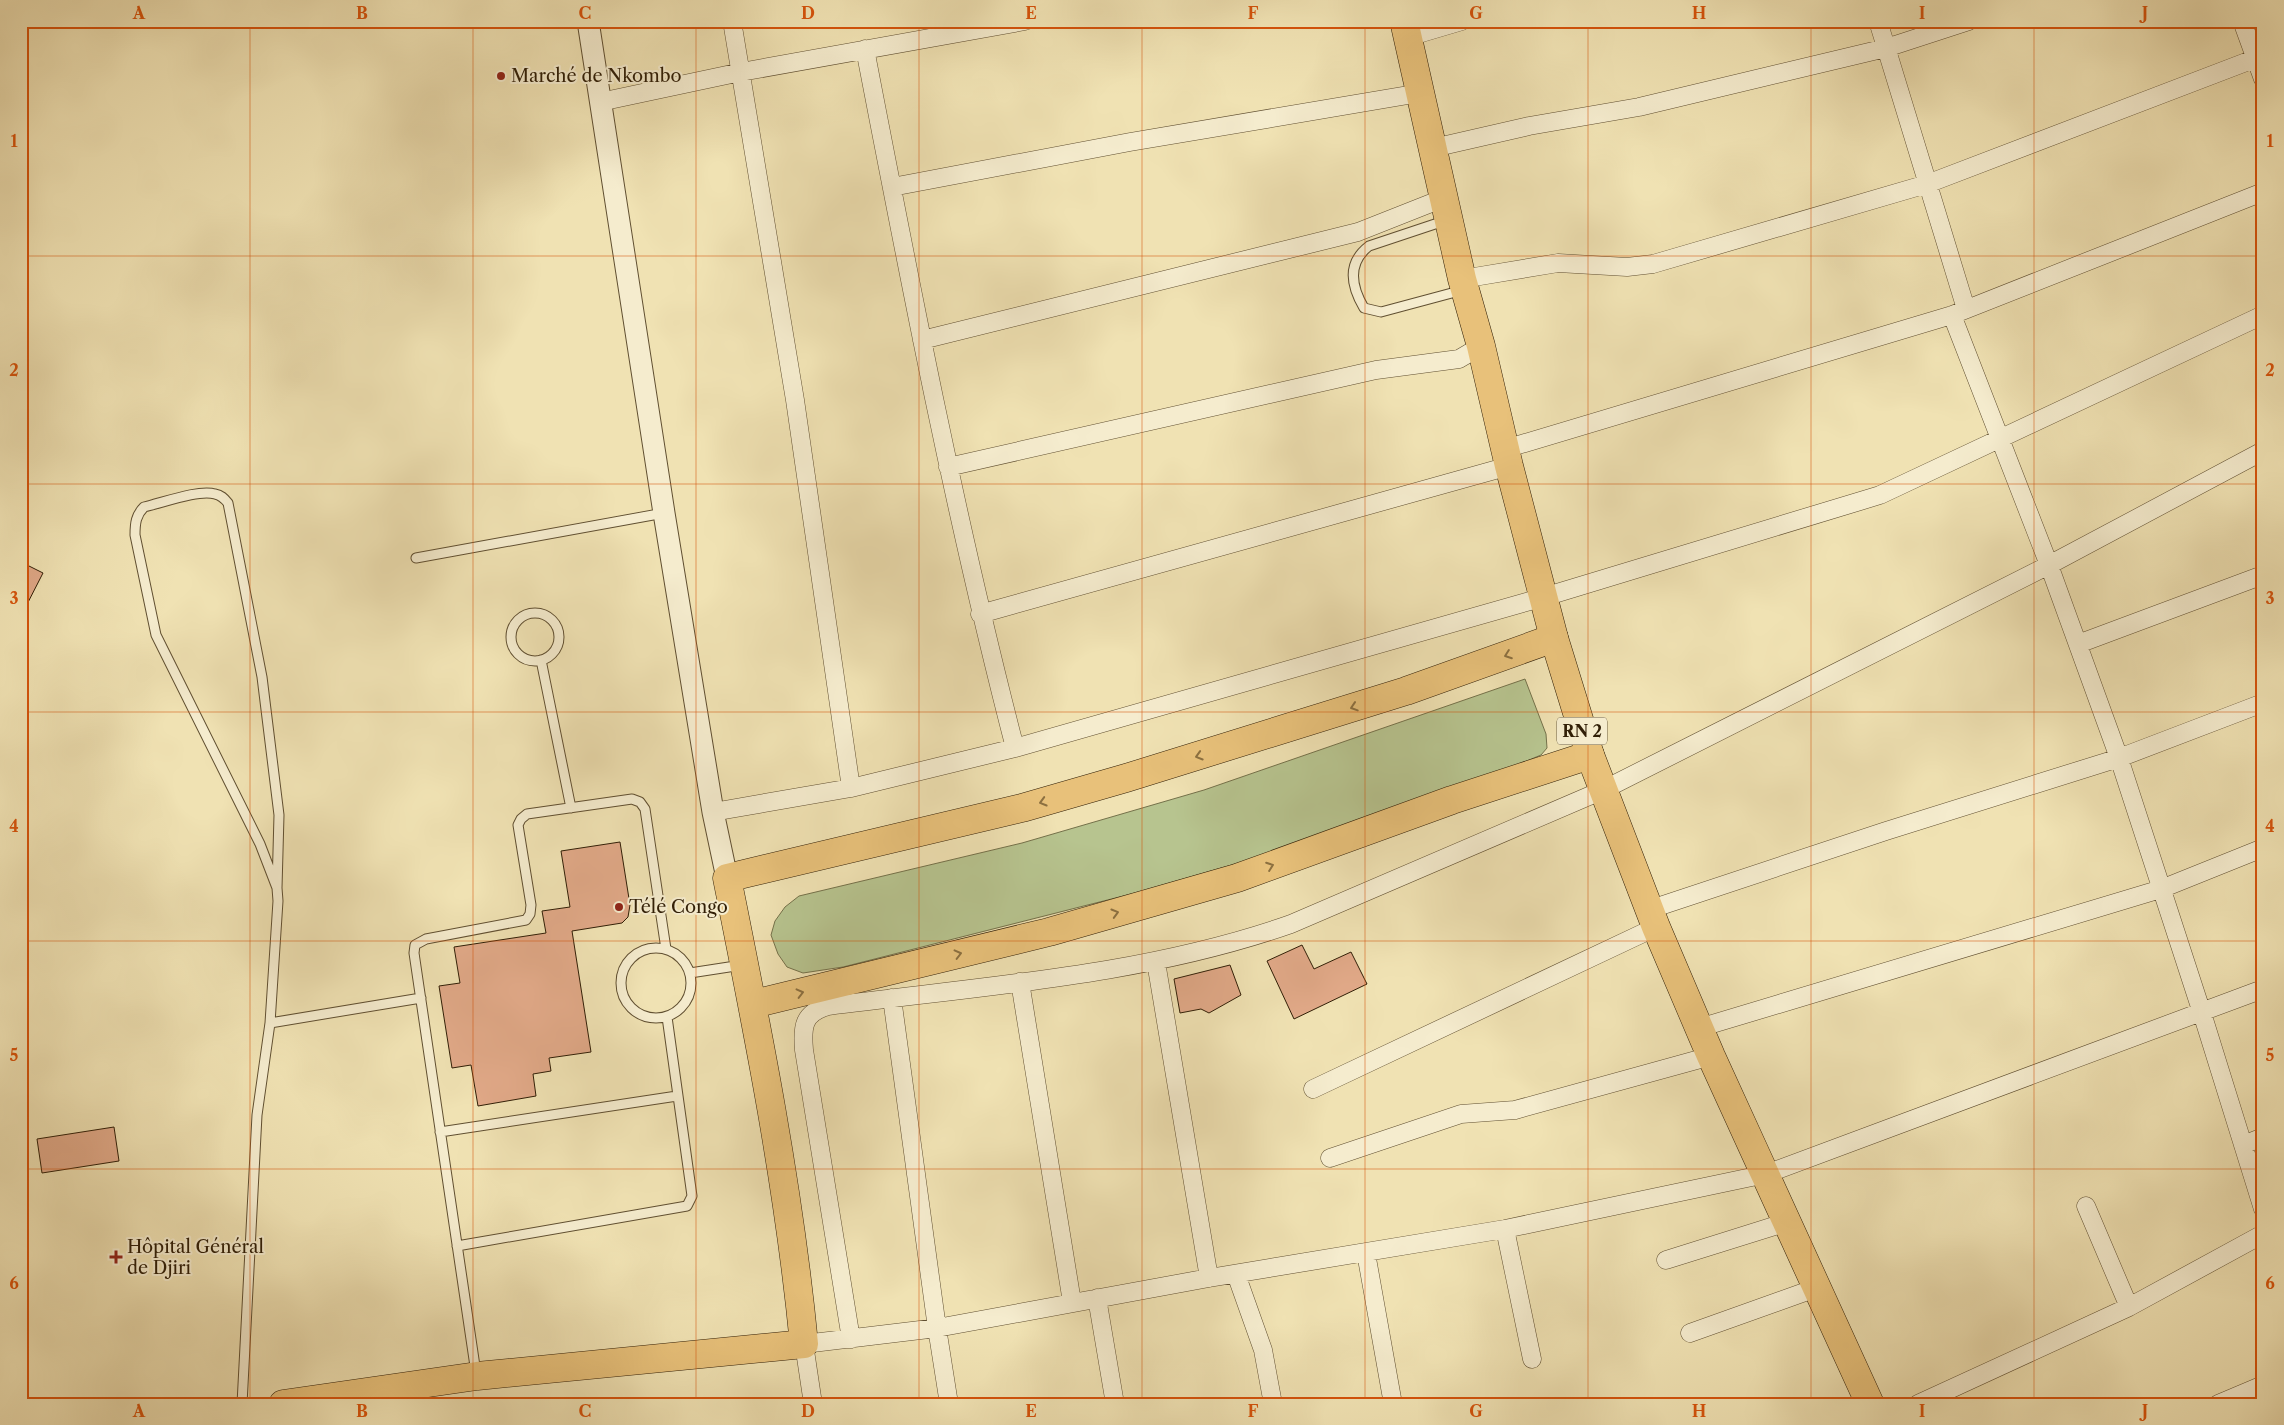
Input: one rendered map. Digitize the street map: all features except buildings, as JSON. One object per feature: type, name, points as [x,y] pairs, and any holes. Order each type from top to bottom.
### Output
[{"type":"main road","name":"RN 2","points":[[1406,29],[1464,284],[1481,346],[1507,457],[1554,638],[1590,755],[1652,918],[1711,1056],[1870,1404]]},
{"type":"main road","points":[[283,1404],[477,1376],[804,1344],[790,1217],[753,1004],[727,878],[1022,808],[1088,789],[1233,746],[1406,691],[1554,638]]},
{"type":"main road","points":[[753,1004],[1049,932],[1237,878],[1452,800],[1590,755]]},
{"type":"street","points":[[588,21],[664,513],[713,812],[727,878]]},
{"type":"street","points":[[732,21],[795,400],[851,788]]},
{"type":"street","points":[[600,102],[741,72],[1025,21]]},
{"type":"street","points":[[1406,29],[1462,21]]},
{"type":"street","points":[[1878,21],[1927,184],[1959,312],[1999,439],[2050,565],[2119,758],[2160,889],[2202,1013],[2263,1209]]},
{"type":"street","points":[[1433,148],[1529,126],[1639,107],[1886,48],[1969,21]]},
{"type":"street","points":[[2242,21],[2254,59],[2263,79]]},
{"type":"street","points":[[865,49],[948,467],[980,614],[1015,748]]},
{"type":"street","points":[[1464,284],[1558,263],[1627,267],[1653,264],[1927,184],[2254,59]]},
{"type":"street","points":[[892,187],[1130,142],[1420,93]]},
{"type":"street","points":[[980,614],[1507,457],[1959,312],[2263,192]]},
{"type":"street","points":[[922,340],[1447,209]]},
{"type":"street","points":[[713,812],[851,788],[1015,748],[1544,597],[1880,495],[2263,315]]},
{"type":"street","points":[[948,467],[1376,370],[1459,359],[1481,346]]},
{"type":"street","points":[[851,1339],[803,1035],[808,1018],[819,1009],[1156,962],[1252,937],[1291,924],[1603,790],[2050,565],[2263,451]]},
{"type":"street","points":[[2078,644],[2263,575]]},
{"type":"street","points":[[1313,1089],[1652,918],[1896,828],[2119,758],[2263,703]]},
{"type":"street","points":[[1699,1028],[2160,889],[2263,848]]},
{"type":"street","points":[[1156,962],[1209,1278]]},
{"type":"street","points":[[1020,982],[1072,1302]]},
{"type":"street","points":[[813,1404],[804,1344],[937,1328],[1209,1278],[1366,1254],[1505,1229],[1766,1174],[2263,989]]},
{"type":"street","points":[[892,998],[937,1328],[950,1404]]},
{"type":"street","points":[[1330,1158],[1461,1114],[1515,1110],[1711,1056]]},
{"type":"street","points":[[2243,1145],[2263,1137]]},
{"type":"street","points":[[2086,1206],[2129,1307]]},
{"type":"street","points":[[1666,1260],[1787,1222]]},
{"type":"street","points":[[1505,1229],[1532,1359]]},
{"type":"street","points":[[1918,1404],[2129,1307],[2263,1234]]},
{"type":"street","points":[[1366,1254],[1393,1404]]},
{"type":"street","points":[[1236,1274],[1263,1350],[1273,1404]]},
{"type":"street","points":[[1690,1334],[1816,1288]]},
{"type":"street","points":[[1097,1298],[1115,1404]]},
{"type":"street","points":[[2218,1404],[2263,1386]]},
{"type":"lane","points":[[1447,209],[1369,246],[1359,254],[1353,269],[1358,298],[1364,308],[1381,312],[1464,284]]},
{"type":"lane","points":[[242,1404],[257,1115],[270,1024],[278,901],[279,815],[276,786],[262,677],[228,503],[222,496],[213,493],[202,493],[144,507],[138,513],[135,523],[135,535],[156,635],[244,809],[278,888]]},
{"type":"lane","points":[[416,558],[664,513]]},
{"type":"lane","points":[[528,614],[542,614],[548,617],[559,634],[552,654],[541,660],[527,660],[521,657],[516,652],[511,640],[513,626],[528,614]]},
{"type":"lane","points":[[541,660],[571,808]]},
{"type":"lane","points":[[477,1376],[456,1246],[414,953],[415,945],[426,939],[526,920],[530,914],[531,905],[518,825],[526,814],[632,799],[640,802],[645,809],[666,949]]},
{"type":"lane","points":[[656,948],[666,949],[682,958],[690,974],[692,984],[690,995],[685,1004],[667,1017],[647,1017],[638,1012],[627,1002],[621,988],[624,968],[637,954],[656,948]]},
{"type":"lane","points":[[690,974],[744,964]]},
{"type":"lane","points":[[270,1024],[421,998]]},
{"type":"lane","points":[[456,1246],[687,1206],[692,1196],[667,1017]]},
{"type":"lane","points":[[440,1132],[678,1096]]},
{"type":"green space","points":[[1525,679],[1546,734],[1547,748],[1541,755],[1500,772],[1242,862],[1135,893],[843,967],[803,973],[787,967],[778,954],[771,935],[775,921],[785,907],[799,896],[1022,843],[1204,790]]},
{"type":"place","name":"Marché de Nkombo","points":[[501,76]]},
{"type":"place","name":"Télé Congo","points":[[619,907]]},
{"type":"place","name":"Hôpital Général de Djiri","points":[[116,1257]]}]
